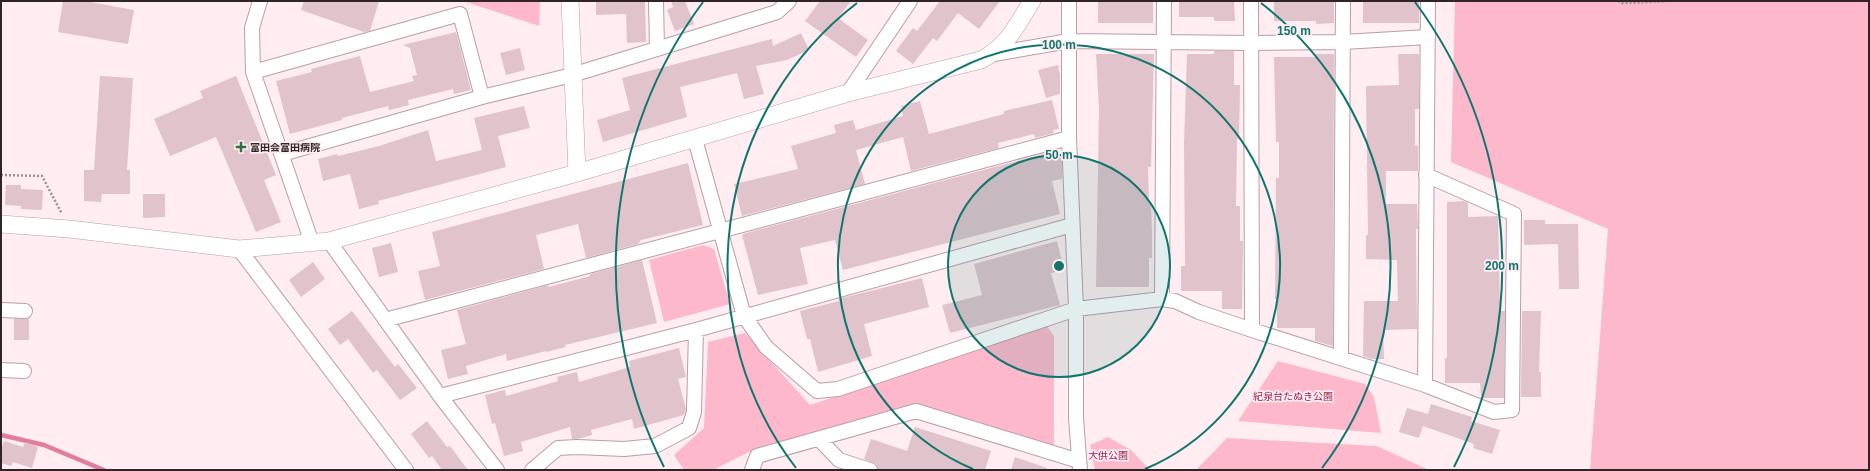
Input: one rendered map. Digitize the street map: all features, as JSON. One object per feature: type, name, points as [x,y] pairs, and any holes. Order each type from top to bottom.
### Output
[{"type":"street","points":[[260,1],[252,28],[253,72],[312,243]]},
{"type":"street","points":[[570,1],[577,173]]},
{"type":"street","points":[[656,1],[657,49]]},
{"type":"street","points":[[282,154],[657,49],[772,14],[777,12],[789,1]]},
{"type":"street","points":[[848,93],[910,1]]},
{"type":"street","points":[[994,54],[1004,45],[1032,1]]},
{"type":"street","points":[[752,470],[757,456],[916,411],[1079,466],[1076,418],[1076,309],[1069,138],[1069,1]]},
{"type":"street","points":[[1162,299],[1164,1]]},
{"type":"street","points":[[1252,1],[1252,330]]},
{"type":"street","points":[[1341,358],[1344,42],[1343,1]]},
{"type":"street","points":[[1425,385],[1428,1]]},
{"type":"street","points":[[253,72],[460,14],[482,97]]},
{"type":"street","points":[[1,224],[69,229],[239,249],[330,241],[577,173],[848,93],[981,60],[994,54],[1069,41],[1344,42],[1428,37]]},
{"type":"street","points":[[695,138],[744,316],[766,347],[817,391],[838,389],[1076,309],[1162,299],[1175,301],[1199,312],[1252,330],[1425,385],[1494,412],[1512,410],[1514,214],[1426,175]]},
{"type":"street","points":[[386,320],[1069,138]]},
{"type":"street","points":[[440,396],[696,330],[1072,225]]},
{"type":"street","points":[[330,241],[440,396],[497,470]]},
{"type":"street","points":[[239,249],[406,470]]},
{"type":"street","points":[[1,310],[25,311]]},
{"type":"street","points":[[532,470],[558,448],[577,447],[624,449],[655,446],[689,428],[694,412],[696,330]]},
{"type":"street","points":[[1,370],[24,371]]},
{"type":"street","points":[[819,439],[839,460],[870,470]]},
{"type":"path","points":[[1618,1],[1622,3],[1667,1]]},
{"type":"path","points":[[1,175],[42,176],[69,229]]},
{"type":"green space","points":[[463,1],[540,1],[539,26]]},
{"type":"green space","points":[[1455,1],[1869,1],[1869,470],[1590,470],[1608,229],[1451,162]]},
{"type":"green space","points":[[703,245],[714,249],[730,304],[664,322],[649,260]]},
{"type":"green space","points":[[1047,326],[1054,336],[1054,446],[918,405],[753,450],[713,470],[684,470],[674,455],[704,428],[708,342],[745,333],[810,405]]},
{"type":"green space","name":"紀泉台たぬき公園","points":[[1278,361],[1365,384],[1374,397],[1381,433],[1238,421]]},
{"type":"green space","name":"大供公園","points":[[1108,437],[1131,450],[1150,470],[1095,470],[1090,445]]},
{"type":"green space","points":[[1227,438],[1377,446],[1429,470],[1196,470]]},
{"type":"building","points":[[63,1],[85,1],[134,10],[128,44],[58,32]]},
{"type":"building","points":[[304,1],[379,1],[370,31],[364,32],[301,10]]},
{"type":"building","points":[[596,1],[645,1],[646,42],[627,43],[626,14],[596,15]]},
{"type":"building","points":[[671,1],[685,1],[694,24],[675,31],[667,10],[673,7]]},
{"type":"building","points":[[820,1],[851,1],[838,18],[868,40],[856,57],[805,21]]},
{"type":"building","points":[[940,1],[1000,1],[979,29],[958,13],[937,41],[933,38],[913,64],[896,51],[913,28],[917,31]]},
{"type":"building","points":[[1098,1],[1153,1],[1153,23],[1098,23]]},
{"type":"building","points":[[1179,1],[1234,1],[1235,21],[1214,21],[1214,17],[1179,17]]},
{"type":"building","points":[[1274,1],[1334,1],[1334,23],[1316,24],[1316,21],[1274,21]]},
{"type":"building","points":[[1363,1],[1419,1],[1419,23],[1363,23]]},
{"type":"building","points":[[456,32],[471,90],[454,94],[453,89],[408,100],[409,105],[389,110],[388,106],[290,134],[276,81],[312,72],[311,69],[360,56],[370,92],[414,81],[412,76],[417,75],[410,48],[403,45]]},
{"type":"building","points":[[801,33],[809,50],[787,60],[756,66],[764,94],[744,99],[737,73],[680,87],[687,117],[603,142],[597,120],[630,110],[622,78],[772,39],[773,46]]},
{"type":"building","points":[[520,48],[525,70],[506,75],[500,53]]},
{"type":"building","points":[[1214,51],[1234,51],[1234,85],[1240,85],[1239,139],[1237,139],[1236,206],[1240,206],[1240,241],[1243,241],[1242,309],[1222,309],[1222,291],[1181,291],[1181,266],[1185,266],[1184,143],[1187,54],[1214,54]]},
{"type":"building","points":[[1096,54],[1154,54],[1151,167],[1148,167],[1149,204],[1151,204],[1152,233],[1152,258],[1149,258],[1149,287],[1096,287],[1099,109]]},
{"type":"building","points":[[1315,54],[1334,54],[1333,346],[1315,341],[1315,328],[1277,328],[1277,299],[1275,299],[1276,178],[1279,178],[1279,142],[1276,142],[1274,57],[1315,57]]},
{"type":"building","points":[[1398,54],[1419,54],[1419,109],[1415,109],[1415,146],[1418,145],[1418,171],[1386,171],[1386,204],[1417,204],[1417,329],[1383,330],[1384,359],[1372,359],[1363,356],[1364,301],[1398,301],[1397,260],[1366,259],[1366,235],[1368,235],[1366,86],[1399,85]]},
{"type":"building","points":[[1058,65],[1060,75],[1060,94],[1046,98],[1038,70]]},
{"type":"building","points":[[100,76],[133,78],[127,170],[130,170],[130,194],[102,194],[101,202],[84,201],[84,170],[94,170]]},
{"type":"building","points":[[236,76],[276,175],[264,180],[281,222],[256,232],[216,137],[170,156],[154,119],[203,98],[200,91]]},
{"type":"building","points":[[1052,100],[1059,129],[1053,130],[1054,133],[1035,138],[1034,134],[998,143],[999,148],[911,171],[903,137],[856,150],[865,184],[742,216],[734,184],[798,169],[791,146],[836,133],[834,125],[853,120],[856,130],[903,116],[901,106],[920,101],[929,134],[1004,114],[1004,111]]},
{"type":"building","points":[[524,106],[530,128],[498,136],[506,167],[378,201],[379,204],[359,209],[350,174],[323,181],[318,159],[337,154],[338,156],[379,146],[428,130],[436,161],[482,150],[474,118]]},
{"type":"building","points":[[1058,150],[1062,163],[1062,179],[1052,181],[1060,214],[843,270],[835,240],[800,248],[808,284],[758,295],[742,235],[746,233]]},
{"type":"building","points":[[688,163],[703,225],[641,240],[638,244],[586,258],[578,224],[536,235],[544,269],[425,300],[418,271],[440,266],[432,232]]},
{"type":"building","points":[[6,185],[21,185],[21,189],[43,190],[42,210],[21,209],[21,206],[5,205]]},
{"type":"building","points":[[143,194],[165,194],[165,217],[143,218]]},
{"type":"building","points":[[1464,201],[1468,203],[1468,217],[1498,216],[1500,309],[1501,311],[1505,311],[1504,398],[1481,398],[1480,383],[1445,383],[1445,358],[1447,358],[1447,202]]},
{"type":"building","points":[[1524,220],[1545,220],[1545,224],[1578,224],[1579,289],[1559,289],[1558,244],[1524,245]]},
{"type":"building","points":[[1057,241],[1064,270],[1051,273],[1060,305],[950,333],[942,305],[982,295],[974,264]]},
{"type":"building","points":[[391,243],[398,272],[379,277],[372,248]]},
{"type":"building","points":[[642,260],[657,323],[565,345],[566,347],[507,361],[506,354],[466,366],[468,374],[448,379],[441,350],[466,344],[457,310],[548,285],[549,287],[590,276],[590,274]]},
{"type":"building","points":[[313,262],[325,279],[301,297],[289,280]]},
{"type":"building","points":[[922,278],[929,307],[864,324],[872,356],[818,372],[810,339],[807,339],[800,311],[839,301],[838,299]]},
{"type":"building","points":[[352,311],[395,367],[398,364],[417,388],[400,400],[377,370],[373,373],[348,339],[340,345],[328,329]]},
{"type":"building","points":[[1522,311],[1541,311],[1539,372],[1541,372],[1541,397],[1521,397]]},
{"type":"building","points":[[29,318],[29,340],[14,340],[14,319]]},
{"type":"building","points":[[679,348],[686,377],[678,379],[686,409],[684,415],[634,429],[632,419],[591,430],[592,435],[577,439],[572,439],[570,427],[521,442],[523,451],[504,456],[495,423],[492,424],[485,395],[505,390],[506,396],[558,381],[557,377],[577,372],[579,382],[630,367],[629,361]]},
{"type":"building","points":[[1431,404],[1472,417],[1471,421],[1500,430],[1492,454],[1473,448],[1474,444],[1423,426],[1419,438],[1399,432],[1407,408],[1428,414]]},
{"type":"building","points":[[427,421],[447,447],[450,446],[468,470],[442,470],[432,456],[429,458],[411,434]]},
{"type":"building","points":[[915,427],[991,451],[985,470],[878,470],[876,464],[864,459],[871,439],[907,451]]},
{"type":"building","points":[[4,441],[23,447],[25,442],[38,447],[32,468],[13,462],[11,466],[1,463],[1,450]]},
{"type":"building","points":[[1015,457],[1047,468],[1047,470],[1011,470]]},
{"type":"waterway","points":[[1,435],[44,445],[104,470]]},
{"type":"place","name":"富田会富田病院","points":[[241,147]]}]
